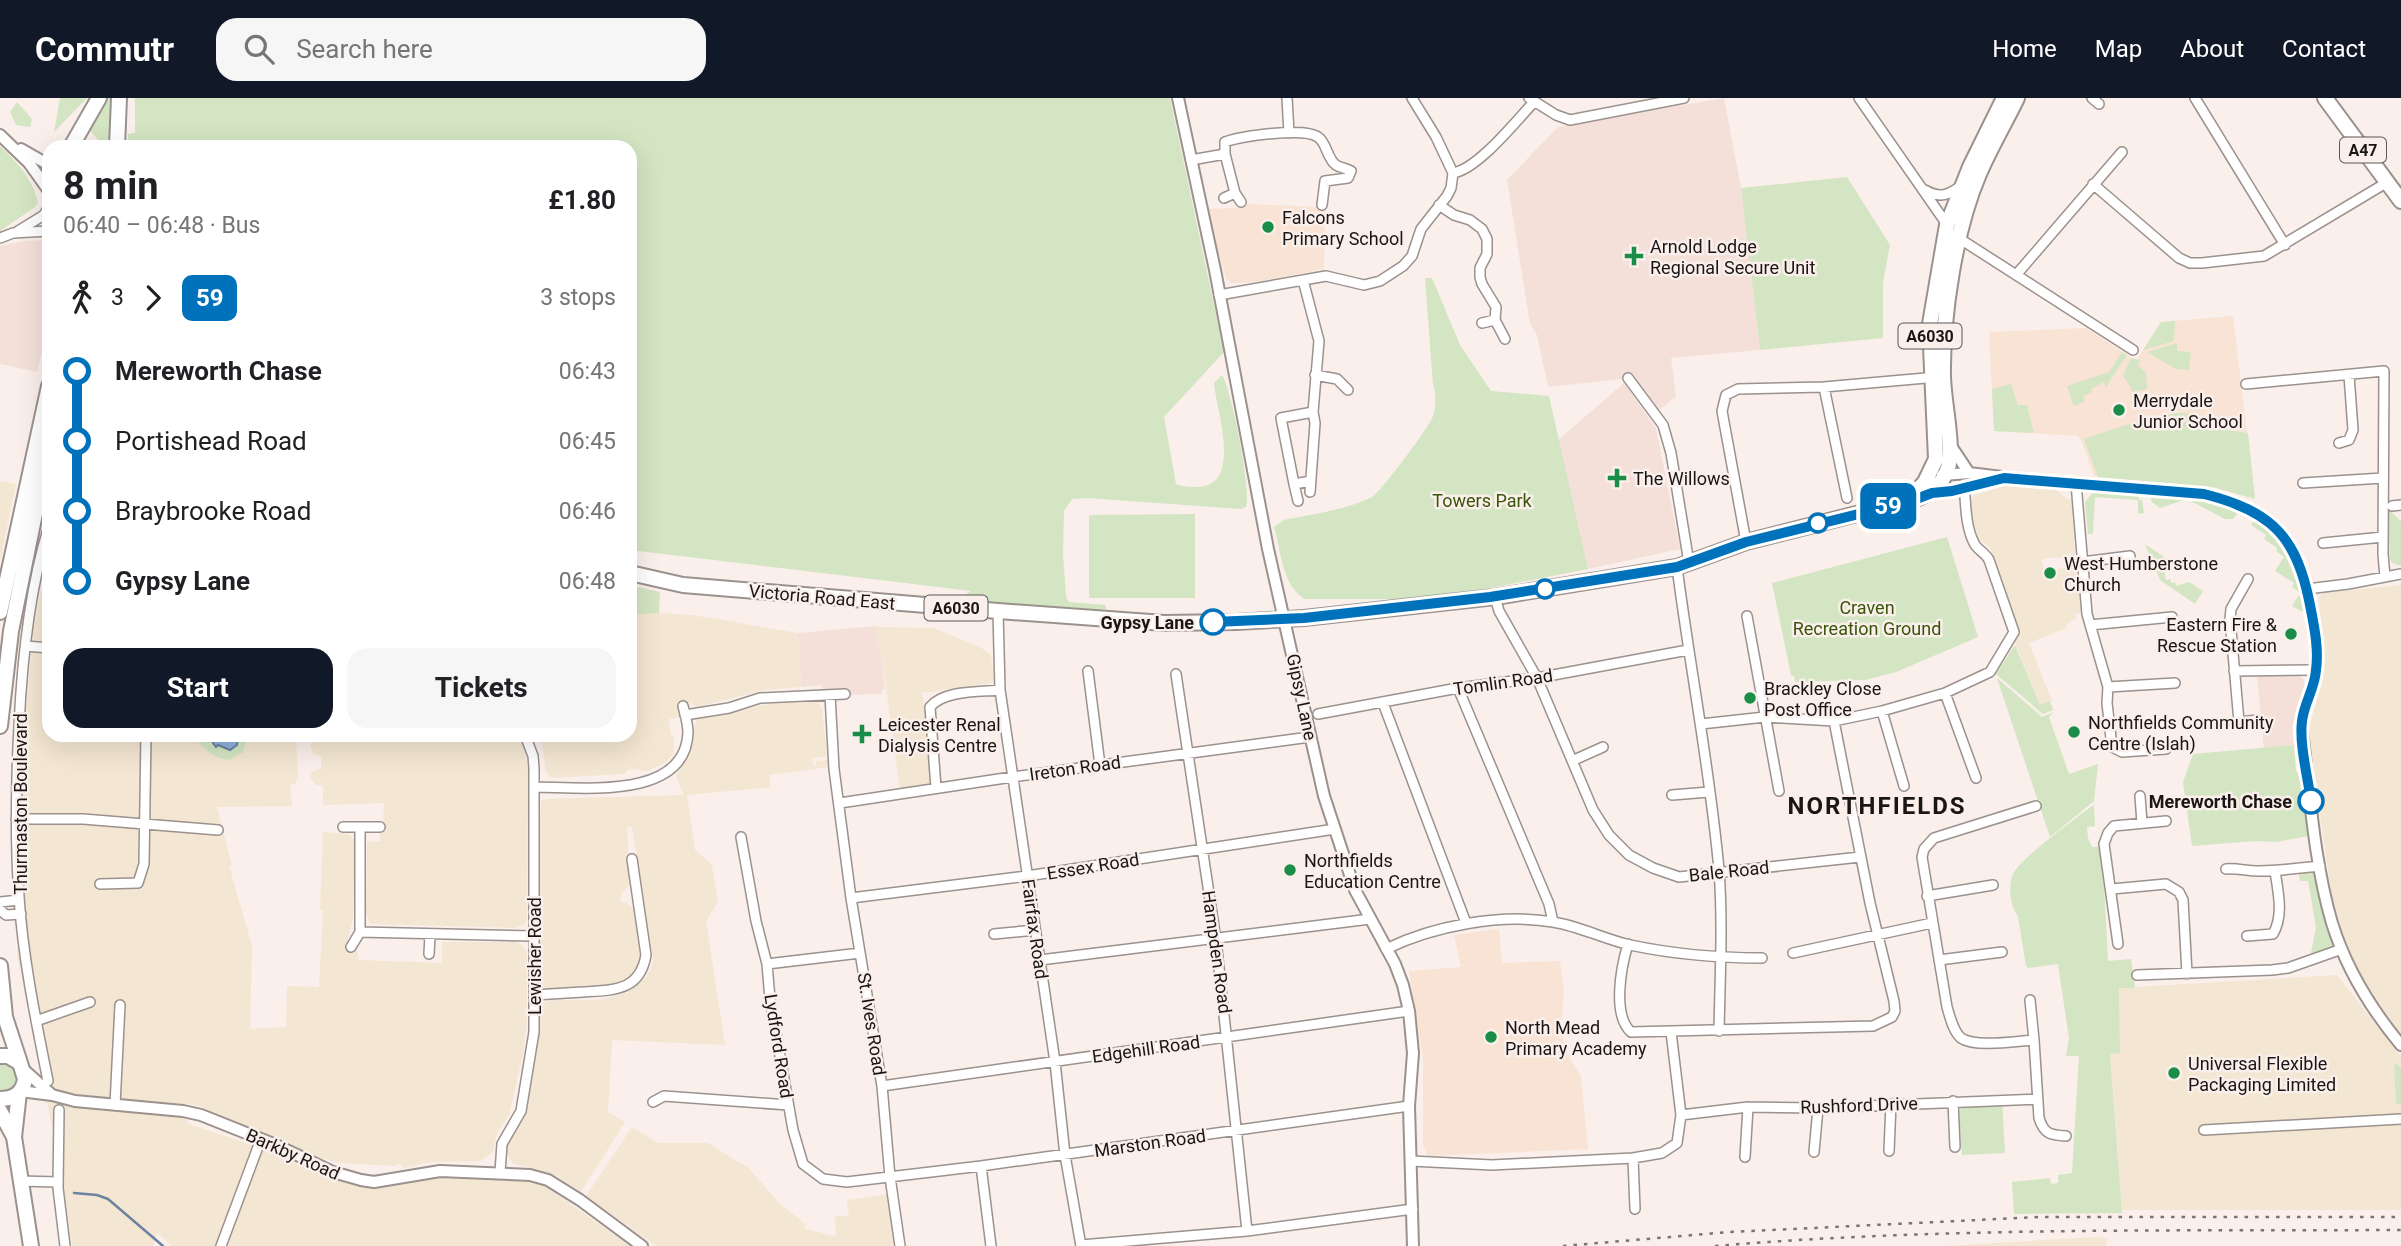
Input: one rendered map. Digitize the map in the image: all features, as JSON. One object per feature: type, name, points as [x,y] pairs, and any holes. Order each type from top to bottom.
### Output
[{"type":"main road","points":[[75,140],[99,98]]},
{"type":"main road","points":[[117,140],[119,98]]},
{"type":"main road","name":"A6030","points":[[1941,450],[1937,377],[1930,324],[1947,225],[1963,184],[2000,118],[2004,98]]},
{"type":"main road","points":[[1937,377],[1959,239],[1970,195],[2000,118],[2017,98]]},
{"type":"main road","name":"A47","points":[[2325,98],[2401,201]]},
{"type":"main road","points":[[0,612],[42,418]]},
{"type":"main road","points":[[1884,507],[1932,493],[1950,474],[1950,459],[1941,450],[1925,482],[1915,493]]},
{"type":"main road","points":[[0,726],[11,635],[42,480]]},
{"type":"main road","name":"Victoria Road East","points":[[637,575],[683,585],[1164,623],[1284,619],[1495,597],[1683,565],[1746,542],[1884,507],[1915,493]]},
{"type":"main road","points":[[0,966],[5,1017],[25,1079],[19,1092],[14,1137],[31,1246]]},
{"type":"main road","points":[[0,1056],[8,1056],[21,1066]]},
{"type":"main road","points":[[0,1099],[8,1099],[19,1092]]},
{"type":"main road","points":[[0,1111],[14,1137]]},
{"type":"street","name":"Gipsy Lane","points":[[1178,98],[1258,500],[1310,737],[1355,890],[1403,985],[1409,1011],[1413,1053],[1409,1106],[1413,1246]]},
{"type":"street","points":[[1287,98],[1289,133]]},
{"type":"street","points":[[1219,295],[1326,276],[1364,285],[1380,281],[1403,266],[1412,256],[1421,229],[1451,188],[1453,173],[1436,137],[1412,98]]},
{"type":"street","points":[[1453,173],[1478,162],[1532,100],[1570,120],[1643,102],[1684,98]]},
{"type":"street","points":[[1859,98],[1959,239],[2133,351]]},
{"type":"street","points":[[2195,98],[2285,245]]},
{"type":"street","points":[[1224,198],[1238,197],[1224,153],[1225,142],[1242,136],[1289,133],[1318,137],[1335,165],[1351,171],[1348,178],[1325,181],[1322,205]]},
{"type":"street","points":[[4,139],[42,161]]},
{"type":"street","points":[[4,139],[29,163],[42,181]]},
{"type":"street","points":[[2016,275],[2122,152]]},
{"type":"street","points":[[1191,159],[1224,153]]},
{"type":"street","points":[[2093,184],[2179,258],[2190,263],[2264,256],[2386,183]]},
{"type":"street","points":[[1920,187],[1935,196],[1946,194],[1963,184]]},
{"type":"street","points":[[1439,205],[1482,229],[1487,239],[1488,254],[1480,268],[1480,277],[1496,307],[1495,320],[1506,339]]},
{"type":"street","points":[[0,238],[42,216]]},
{"type":"street","points":[[13,233],[42,231]]},
{"type":"street","points":[[1303,280],[1319,341],[1310,492]]},
{"type":"street","points":[[1482,323],[1495,320]]},
{"type":"street","points":[[2246,384],[2384,371],[2385,577]]},
{"type":"street","points":[[1315,375],[1337,379],[1348,390]]},
{"type":"street","points":[[2339,443],[2349,440],[2353,430],[2349,375]]},
{"type":"street","points":[[1746,542],[1722,411],[1726,395],[1738,390],[1824,387],[1937,377]]},
{"type":"street","points":[[1628,379],[1663,425],[1671,453],[1683,565],[1688,650],[1702,724],[1719,872],[1719,1031]]},
{"type":"street","points":[[1824,387],[1847,498]]},
{"type":"street","points":[[1298,500],[1281,418],[1313,412]]},
{"type":"street","points":[[1941,450],[1954,482],[2004,478],[2204,494],[2246,508],[2280,531],[2291,547],[2307,589],[2317,646],[2316,670],[2301,723],[2320,866],[2332,923],[2342,949],[2373,1009],[2401,1045]]},
{"type":"street","points":[[1702,724],[1765,717],[1834,721],[1945,693],[1990,672],[2012,637],[2013,628],[1989,560],[1984,552],[1974,545],[1968,522],[1966,481],[1941,450]]},
{"type":"street","points":[[1915,493],[1937,477],[1950,474]]},
{"type":"street","points":[[1932,493],[1992,474],[2004,478]]},
{"type":"street","points":[[2303,483],[2383,478]]},
{"type":"street","points":[[1294,484],[1311,481]]},
{"type":"street","points":[[2076,483],[2090,625],[2108,687],[2110,741],[2114,749],[2128,752],[2166,749]]},
{"type":"street","points":[[2323,544],[2383,537]]},
{"type":"street","points":[[2082,562],[2130,556]]},
{"type":"street","name":"Thurmaston Boulevard","points":[[42,557],[31,605],[20,691],[16,819],[19,900],[36,1021],[48,1082]]},
{"type":"street","points":[[2307,589],[2401,574]]},
{"type":"street","points":[[2248,579],[2230,614],[2234,671],[2239,722],[2259,720]]},
{"type":"street","name":"Bale Road","points":[[1495,597],[1499,611],[1537,678],[1593,810],[1609,835],[1629,855],[1653,868],[1679,877],[1860,857]]},
{"type":"street","name":"Fairfax Road","points":[[998,611],[1000,690],[1055,1062],[1065,1155],[1081,1246]]},
{"type":"street","points":[[1748,616],[1779,791]]},
{"type":"street","points":[[2090,625],[2172,617]]},
{"type":"street","points":[[0,656],[3,655],[11,635]]},
{"type":"street","points":[[26,646],[42,647]]},
{"type":"street","name":"Tomlin Road","points":[[1318,714],[1688,650]]},
{"type":"street","points":[[2234,671],[2316,670]]},
{"type":"street","points":[[1088,671],[1100,765]]},
{"type":"street","name":"Hampden Road","points":[[1176,674],[1216,940],[1247,1231]]},
{"type":"street","points":[[2108,687],[2175,683]]},
{"type":"street","points":[[1458,688],[1549,904],[1553,922]]},
{"type":"street","points":[[936,788],[930,707],[936,700],[948,696],[1000,690]]},
{"type":"street","points":[[1945,693],[1976,778]]},
{"type":"street","points":[[534,787],[612,787],[662,777],[680,760],[687,745],[688,730],[684,710],[729,708],[760,698],[845,694]]},
{"type":"street","name":"St. Ives Road","points":[[830,695],[832,742],[851,898],[882,1086],[890,1177],[900,1246]]},
{"type":"street","points":[[1383,703],[1466,923]]},
{"type":"street","points":[[1882,711],[1905,786]]},
{"type":"street","points":[[1628,944],[1622,962],[1620,1010],[1626,1028],[1631,1032],[1880,1024],[1892,1017],[1895,1011],[1860,857],[1834,721]]},
{"type":"street","name":"Ireton Road","points":[[840,803],[1310,737]]},
{"type":"street","points":[[100,884],[138,883],[144,864],[146,742]]},
{"type":"street","name":"Lewisher Road","points":[[499,1172],[502,1144],[521,1111],[524,1100],[534,1032],[534,787],[533,756],[528,742]]},
{"type":"street","points":[[1574,760],[1603,747]]},
{"type":"street","points":[[1672,796],[1709,792]]},
{"type":"street","points":[[2140,796],[2142,823]]},
{"type":"street","points":[[2034,1040],[1976,1044],[1961,1037],[1952,1025],[1922,857],[1924,849],[1934,838],[2036,806]]},
{"type":"street","points":[[16,819],[83,819],[218,830]]},
{"type":"street","points":[[2118,944],[2104,844],[2108,833],[2114,826],[2166,821]]},
{"type":"street","points":[[343,827],[380,828]]},
{"type":"street","points":[[351,947],[360,932],[360,827]]},
{"type":"street","name":"Essex Road","points":[[851,898],[1027,876],[1335,829]]},
{"type":"street","name":"Lydford Road","points":[[741,837],[756,921],[767,964],[770,999],[788,1105],[803,1164],[823,1179],[847,1182],[890,1177]]},
{"type":"street","points":[[534,995],[619,990],[638,976],[644,967],[646,954],[632,859]]},
{"type":"street","points":[[2226,869],[2275,871],[2320,866]]},
{"type":"street","points":[[2247,936],[2273,934],[2278,925],[2280,908],[2275,871]]},
{"type":"street","points":[[2112,890],[2166,884],[2179,892],[2183,900],[2187,974]]},
{"type":"street","points":[[1927,896],[1993,885]]},
{"type":"street","points":[[0,902],[19,900]]},
{"type":"street","points":[[0,910],[6,915],[21,914]]},
{"type":"street","points":[[1040,960],[1370,919]]},
{"type":"street","points":[[1386,948],[1466,923],[1524,920],[1553,922],[1628,944],[1720,958],[1762,958]]},
{"type":"street","points":[[1793,953],[1932,923]]},
{"type":"street","points":[[994,934],[1035,930]]},
{"type":"street","points":[[360,932],[533,936]]},
{"type":"street","points":[[429,954],[430,935]]},
{"type":"street","points":[[2137,975],[2288,968],[2342,949]]},
{"type":"street","points":[[1939,960],[2002,951]]},
{"type":"street","points":[[767,964],[860,953]]},
{"type":"street","points":[[2030,1000],[2043,1130],[2050,1135],[2066,1136]]},
{"type":"street","points":[[36,1021],[90,1002]]},
{"type":"street","points":[[115,1105],[120,1006]]},
{"type":"street","name":"Edgehill Road","points":[[882,1086],[1409,1011]]},
{"type":"street","points":[[1411,1161],[1492,1164],[1633,1158],[1662,1153],[1677,1143],[1681,1115],[1671,1032]]},
{"type":"street","points":[[21,1066],[52,1095]]},
{"type":"street","name":"Barkby Road","points":[[19,1092],[201,1115],[348,1178],[374,1182],[440,1171],[530,1175],[548,1180],[580,1200],[642,1246]]},
{"type":"street","points":[[653,1102],[664,1096],[788,1105]]},
{"type":"street","name":"Rushford Drive","points":[[1681,1115],[1748,1107],[1818,1108],[2038,1099]]},
{"type":"street","points":[[1953,1101],[1955,1147]]},
{"type":"street","points":[[1889,1151],[1891,1104]]},
{"type":"street","name":"Marston Road","points":[[890,1177],[1409,1106]]},
{"type":"street","points":[[1745,1157],[1748,1107]]},
{"type":"street","points":[[1814,1152],[1818,1108]]},
{"type":"street","points":[[59,1110],[58,1182],[65,1246]]},
{"type":"street","points":[[2204,1130],[2401,1119]]},
{"type":"street","points":[[221,1246],[261,1139]]},
{"type":"street","points":[[1633,1158],[1635,1209]]},
{"type":"street","points":[[981,1166],[991,1246]]},
{"type":"street","points":[[19,1181],[58,1182]]},
{"type":"street","points":[[1081,1246],[1247,1231],[1413,1209]]},
{"type":"shaded area","name":"Arnold Lodge Regional Secure Unit","points":[[1724,98],[1741,188],[1760,350],[1671,358],[1676,397],[1659,410],[1631,378],[1548,387],[1537,335],[1530,324],[1507,180],[1558,127]]},
{"type":"shaded area","name":"Falcons Primary School","points":[[1247,204],[1325,207],[1324,269],[1257,282],[1231,283],[1227,280],[1205,209],[1238,208]]},
{"type":"shaded area","points":[[42,240],[42,351],[37,372],[0,364],[0,246]]},
{"type":"shaded area","name":"Merrydale Junior School","points":[[2233,316],[2255,499],[2213,487],[2094,476],[2081,440],[2077,436],[1994,431],[1989,332],[2086,328],[2136,361],[2161,322]]},
{"type":"shaded area","name":"The Willows","points":[[1624,383],[1656,428],[1680,549],[1588,569],[1558,440]]},
{"type":"shaded area","points":[[0,481],[16,484],[0,561]]},
{"type":"shaded area","points":[[2002,486],[2055,489],[2067,499],[2071,499],[2072,507],[2075,557],[2041,560],[2049,580],[2056,577],[2053,569],[2076,568],[2081,613],[2075,613],[2076,619],[2070,621],[2064,629],[2029,643],[2052,701],[2040,705],[2014,640],[2018,629],[1990,547],[1979,540],[1972,517],[1973,496]]},
{"type":"shaded area","points":[[42,585],[42,742],[204,742],[208,751],[223,759],[241,742],[296,742],[298,777],[295,784],[290,785],[292,806],[217,807],[232,866],[229,866],[252,946],[250,1029],[286,1027],[287,986],[319,987],[323,832],[348,834],[355,840],[353,918],[346,947],[357,951],[359,960],[442,963],[442,942],[516,942],[523,946],[527,953],[527,1022],[523,1054],[509,1115],[497,1133],[493,1152],[481,1161],[430,1162],[403,1168],[399,1163],[395,1166],[339,1163],[317,1157],[197,1105],[167,1103],[166,1113],[188,1117],[188,1124],[380,1187],[437,1176],[528,1182],[545,1186],[630,1246],[172,1246],[157,1233],[153,1246],[72,1246],[63,1180],[17,956],[22,833],[21,768],[33,633]]},
{"type":"shaded area","points":[[2401,585],[2401,1034],[2359,972],[2342,930],[2332,896],[2308,735],[2324,670],[2319,597],[2324,593]]},
{"type":"shaded area","points":[[637,615],[692,615],[798,633],[801,687],[764,690],[697,707],[690,703],[679,705],[681,717],[669,719],[671,735],[674,735],[674,753],[666,762],[647,771],[633,769],[625,774],[552,778],[546,773],[542,742],[637,742]]},
{"type":"shaded area","points":[[876,626],[885,689],[882,694],[850,695],[849,689],[823,689],[822,685],[801,687],[798,633]]},
{"type":"shaded area","points":[[876,627],[933,628],[980,647],[991,655],[994,679],[992,683],[922,693],[931,749],[929,785],[900,789]]},
{"type":"shaded area","points":[[2295,674],[2303,679],[2305,684],[2292,728],[2294,745],[2264,748],[2257,676]]},
{"type":"shaded area","points":[[792,701],[817,702],[822,708],[827,756],[812,758],[813,765],[816,765],[816,761],[828,760],[829,767],[769,775],[771,787],[687,795],[695,850],[712,865],[718,902],[706,921],[725,1045],[612,1040],[608,1112],[625,1122],[581,1192],[557,1176],[514,1164],[506,1153],[508,1143],[526,1110],[539,1028],[538,1009],[551,1000],[599,1000],[627,993],[645,979],[653,958],[632,827],[627,827],[630,884],[621,894],[621,902],[627,903],[635,910],[642,951],[637,969],[631,977],[619,984],[553,989],[545,989],[540,985],[538,886],[541,801],[684,795],[676,776],[691,751],[696,721],[699,718]]},
{"type":"shaded area","points":[[311,742],[520,742],[528,770],[525,924],[515,928],[370,924],[366,913],[367,842],[380,841],[384,803],[323,805],[323,785],[316,785],[310,778],[312,772],[321,768],[321,756],[314,754],[310,747]]},
{"type":"shaded area","name":"North Mead Primary Academy","points":[[1499,929],[1502,963],[1560,961],[1564,992],[1561,1024],[1565,1050],[1581,1076],[1588,1149],[1428,1156],[1423,1144],[1423,1058],[1409,971],[1461,967],[1454,935]]},
{"type":"shaded area","points":[[2337,975],[2401,1057],[2401,1210],[2122,1210],[2110,1053],[2120,1053],[2119,988]]},
{"type":"shaded area","points":[[632,1127],[658,1143],[708,1143],[746,1165],[779,1203],[805,1224],[805,1229],[836,1236],[835,1216],[849,1216],[847,1200],[888,1194],[893,1246],[656,1246],[586,1196]]},
{"type":"shaded area","points":[[2107,1238],[2106,1246],[1948,1246]]},
{"type":"green space","points":[[60,98],[87,98],[54,132]]},
{"type":"green space","points":[[105,98],[111,98],[111,140],[98,140],[88,129]]},
{"type":"green space","points":[[135,98],[1170,98],[1224,352],[1164,417],[1176,484],[1197,487],[1211,483],[1220,474],[1224,461],[1224,445],[1214,383],[1222,375],[1240,440],[1246,482],[1246,507],[1241,509],[1072,499],[1064,511],[1066,597],[1069,602],[1106,605],[1106,609],[1097,610],[982,603],[968,599],[965,595],[971,591],[637,551],[637,140],[128,140],[128,134],[135,133]]},
{"type":"green space","points":[[17,102],[32,119],[30,127],[16,125],[10,112]]},
{"type":"green space","points":[[0,146],[23,171],[38,202],[35,207],[0,231]]},
{"type":"green space","points":[[1847,177],[1890,245],[1883,283],[1883,338],[1760,350],[1741,188]]},
{"type":"green space","name":"Towers Park","points":[[1425,278],[1432,278],[1460,345],[1491,391],[1549,396],[1588,569],[1434,599],[1305,599],[1291,586],[1287,577],[1274,527],[1284,520],[1340,508],[1372,497],[1405,458],[1433,416],[1435,395]]},
{"type":"green space","points":[[2175,321],[2174,341],[2143,350],[2161,322]]},
{"type":"green space","points":[[2177,343],[2177,351],[2191,352],[2189,370],[2176,369],[2147,352]]},
{"type":"green space","points":[[2122,352],[2127,355],[2106,388],[2104,382],[2091,389],[2092,392],[2083,396],[2085,401],[2074,406],[2067,386],[2109,372]]},
{"type":"green space","points":[[2131,358],[2140,360],[2138,366],[2146,372],[2147,389],[2133,392],[2123,375]]},
{"type":"green space","points":[[2011,384],[2018,405],[2027,405],[2034,433],[1994,431],[1992,389]]},
{"type":"green space","points":[[2177,413],[2195,414],[2201,423],[2212,428],[2248,433],[2255,499],[2213,487],[2098,477],[2084,439],[2141,420]]},
{"type":"green space","points":[[2094,491],[2139,495],[2144,513],[2138,514],[2138,500],[2095,497],[2093,534],[2088,534],[2085,502]]},
{"type":"green space","points":[[2151,498],[2187,498],[2219,504],[2238,513],[2233,519],[2225,519],[2187,499],[2160,508],[2152,502]]},
{"type":"green space","points":[[2388,512],[2401,521],[2401,566],[2392,563],[2390,559]]},
{"type":"green space","points":[[1195,514],[1195,598],[1089,598],[1089,515]]},
{"type":"green space","points":[[2255,518],[2281,548],[2300,593],[2292,587],[2294,583],[2275,571],[2284,557],[2264,539],[2266,535],[2251,525]]},
{"type":"green space","name":"Craven Recreation Ground","points":[[1947,537],[1978,637],[1896,672],[1865,680],[1795,682],[1794,676],[1791,675],[1772,583]]},
{"type":"green space","points":[[2145,544],[2167,559],[2162,566],[2166,580],[2175,582],[2176,586],[2189,582],[2203,591],[2195,604],[2160,580]]},
{"type":"green space","points":[[637,587],[660,592],[659,613],[637,615]]},
{"type":"green space","points":[[2300,593],[2304,611],[2292,606]]},
{"type":"green space","points":[[2015,645],[2040,705],[2050,701],[2053,710],[2043,714],[1996,674]]},
{"type":"green space","points":[[1997,678],[2042,717],[2054,712],[2049,717],[2069,774],[2098,764],[2094,801],[2050,837]]},
{"type":"green space","points":[[246,742],[243,752],[230,760],[217,757],[199,743]]},
{"type":"green space","points":[[2294,745],[2296,770],[2302,783],[2308,836],[2276,842],[2192,846],[2183,782],[2193,754]]},
{"type":"green space","points":[[2092,806],[2095,826],[2087,827],[2088,838],[2092,847],[2102,847],[2108,961],[2131,959],[2135,988],[2119,988],[2120,1053],[2110,1054],[2122,1213],[2014,1214],[2012,1182],[2050,1178],[2051,1184],[2058,1183],[2058,1175],[2072,1173],[2079,1056],[2066,1056],[2069,1038],[2058,964],[2028,968],[2026,966],[2018,916],[2012,902],[2011,879],[2026,859]]},
{"type":"green space","points":[[2320,866],[2342,949],[2312,960],[2316,927],[2308,881],[2300,881],[2298,870]]},
{"type":"green space","points":[[0,1062],[13,1064],[20,1078],[13,1091],[0,1093]]},
{"type":"green space","points":[[2394,1062],[2401,1068],[2401,1104],[2396,1104]]},
{"type":"green space","points":[[2002,1101],[2005,1153],[1962,1155],[1959,1111],[1967,1103]]},
{"type":"water","points":[[237,742],[230,750],[218,745],[216,747],[213,743]]},
{"type":"waterway","points":[[74,1193],[108,1199],[163,1246]]},
{"type":"railway","points":[[1563,1246],[1729,1232],[2040,1217],[2401,1217]]},
{"type":"railway","points":[[1715,1246],[1972,1233],[2401,1230]]},
{"type":"bus line","name":"59","points":[[1213,622],[1304,618],[1490,597],[1677,567],[1746,542],[1911,501],[1940,491],[1952,491],[2004,478],[2204,494],[2246,508],[2264,519],[2280,531],[2300,564],[2317,646],[2315,681],[2301,723],[2311,801]]},
{"type":"place","name":"Falcons Primary School","points":[[1268,227]]},
{"type":"place","name":"Arnold Lodge Regional Secure Unit","points":[[1634,256]]},
{"type":"place","name":"Merrydale Junior School","points":[[2119,410]]},
{"type":"place","name":"The Willows","points":[[1617,478]]},
{"type":"place","name":"West Humberstone Church","points":[[2050,573]]},
{"type":"place","name":"Gypsy Lane","points":[[1213,622]]},
{"type":"place","name":"Eastern Fire & Rescue Station","points":[[2291,634]]},
{"type":"place","name":"Brackley Close Post Office","points":[[1750,698]]},
{"type":"place","name":"Northfields Community Centre (Islah)","points":[[2074,732]]},
{"type":"place","name":"Leicester Renal Dialysis Centre","points":[[862,734]]},
{"type":"place","name":"Mereworth Chase","points":[[2311,801]]},
{"type":"place","name":"Northfields Education Centre","points":[[1290,870]]},
{"type":"place","name":"North Mead Primary Academy","points":[[1491,1037]]},
{"type":"place","name":"Universal Flexible Packaging Limited","points":[[2174,1073]]},
{"type":"district","name":"NORTHFIELDS","points":[[1877,806]]}]
